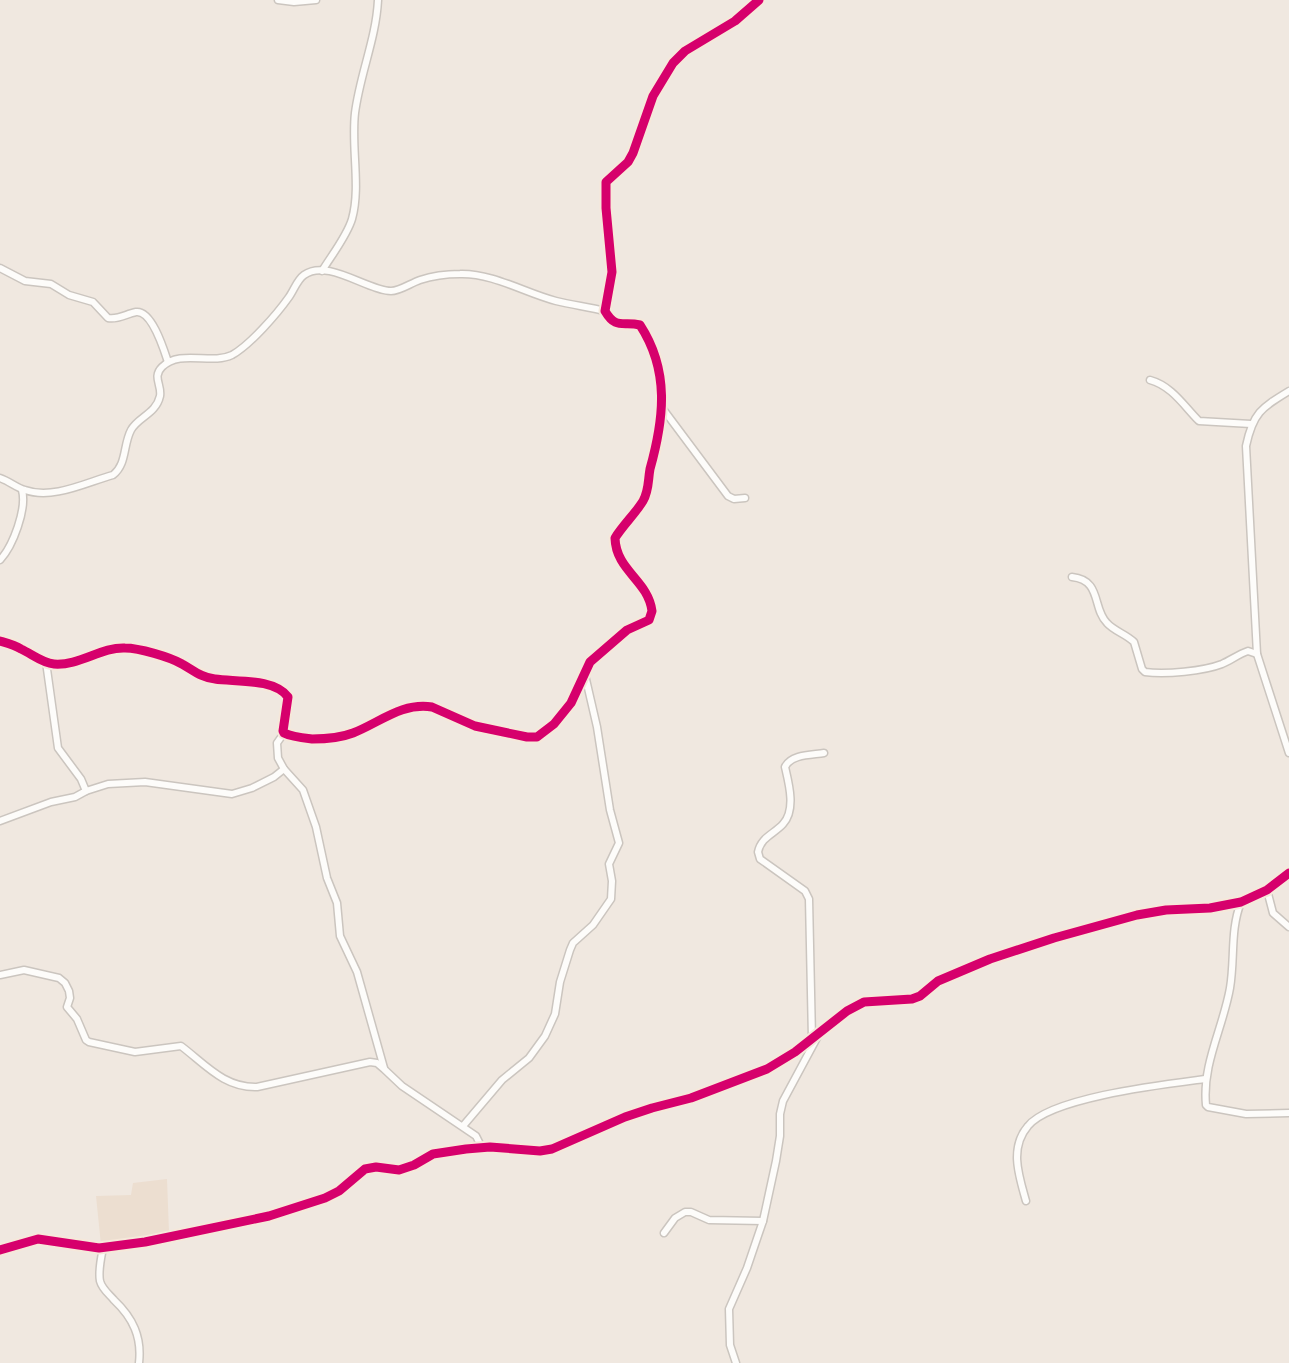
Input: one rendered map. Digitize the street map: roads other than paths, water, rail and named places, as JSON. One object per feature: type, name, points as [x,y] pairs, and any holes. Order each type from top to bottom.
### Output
[{"type":"street","points":[[278,0],[294,2],[316,0]]},
{"type":"street","points":[[322,271],[351,219],[355,188],[353,138],[355,113],[360,84],[372,45],[378,0]]},
{"type":"street","points":[[605,311],[612,272],[606,182],[628,162],[654,96],[673,63],[685,51],[735,21],[759,0]]},
{"type":"street","points":[[0,268],[25,281],[51,284],[69,295],[93,302],[108,318],[114,319],[137,312],[144,314],[153,326],[168,362]]},
{"type":"street","points":[[0,478],[22,490],[47,493],[113,475],[118,471],[125,453],[127,439],[133,428],[150,414],[159,399],[157,376],[159,370],[168,362],[181,358],[221,358],[230,355],[270,321],[303,275],[322,271],[390,291],[423,279],[461,274],[471,275],[495,280],[557,301],[605,311],[612,321],[619,324],[640,325],[661,379],[663,409],[646,495],[615,538],[621,562],[645,591],[651,604],[651,617],[627,630],[597,655],[591,662],[571,703],[554,724],[537,737],[475,726],[425,705],[400,711],[346,736],[307,738],[284,733]]},
{"type":"street","points":[[1150,380],[1161,383],[1167,388],[1200,422],[1251,424]]},
{"type":"street","points":[[1289,391],[1261,412],[1251,424],[1246,446],[1257,654],[1289,753]]},
{"type":"street","points":[[663,409],[728,496],[745,498]]},
{"type":"street","points":[[0,560],[8,552],[15,537],[24,500],[22,490]]},
{"type":"street","points":[[1072,577],[1089,583],[1104,619],[1112,628],[1134,642],[1145,672],[1176,672],[1203,668],[1221,664],[1248,651],[1257,654]]},
{"type":"street","points":[[0,641],[55,664],[126,647],[172,659],[208,677],[268,685],[284,692],[288,697],[284,733],[279,738],[276,751],[284,769],[303,790],[316,827],[327,878],[337,903],[340,936],[357,972],[384,1068]]},
{"type":"street","points":[[46,662],[58,748],[81,779],[86,791]]},
{"type":"street","points":[[463,1126],[502,1080],[529,1058],[545,1036],[555,1014],[560,982],[573,943],[593,925],[611,899],[613,891],[609,864],[619,843],[610,810],[597,728],[585,674]]},
{"type":"street","points":[[812,1039],[810,899],[805,891],[760,859],[758,852],[764,839],[782,825],[788,817],[790,806],[785,767],[787,763],[794,758],[824,753]]},
{"type":"street","points":[[0,821],[108,784],[145,782],[232,794],[252,788],[284,769]]},
{"type":"street","points":[[0,1250],[38,1239],[103,1248],[145,1242],[269,1216],[325,1198],[339,1191],[365,1169],[375,1167],[399,1170],[433,1154],[482,1148],[540,1151],[552,1149],[625,1117],[691,1098],[767,1069],[812,1039],[847,1011],[864,1002],[912,999],[920,996],[938,981],[990,959],[1054,938],[1149,912],[1210,908],[1241,902],[1268,890],[1286,878],[1289,873]]},
{"type":"street","points":[[1268,890],[1274,913],[1289,927]]},
{"type":"street","points":[[1241,902],[1234,921],[1230,985],[1226,1008],[1205,1079],[1206,1105],[1246,1114],[1289,1113]]},
{"type":"street","points":[[0,975],[24,970],[59,978],[69,991],[70,998],[67,1006],[89,1042],[135,1052],[181,1046],[203,1065],[233,1085],[243,1088],[257,1087],[370,1062],[384,1068],[402,1086],[463,1126],[476,1136],[482,1148]]},
{"type":"street","points":[[736,1363],[730,1345],[729,1310],[747,1268],[763,1221],[776,1161],[783,1101],[821,1031]]},
{"type":"street","points":[[1026,1201],[1017,1170],[1016,1154],[1028,1125],[1037,1118],[1087,1099],[1127,1089],[1205,1079]]},
{"type":"street","points":[[664,1233],[675,1218],[685,1212],[691,1212],[709,1220],[763,1221]]},
{"type":"street","points":[[103,1248],[100,1278],[102,1284],[125,1311],[136,1329],[139,1342],[139,1363]]}]
